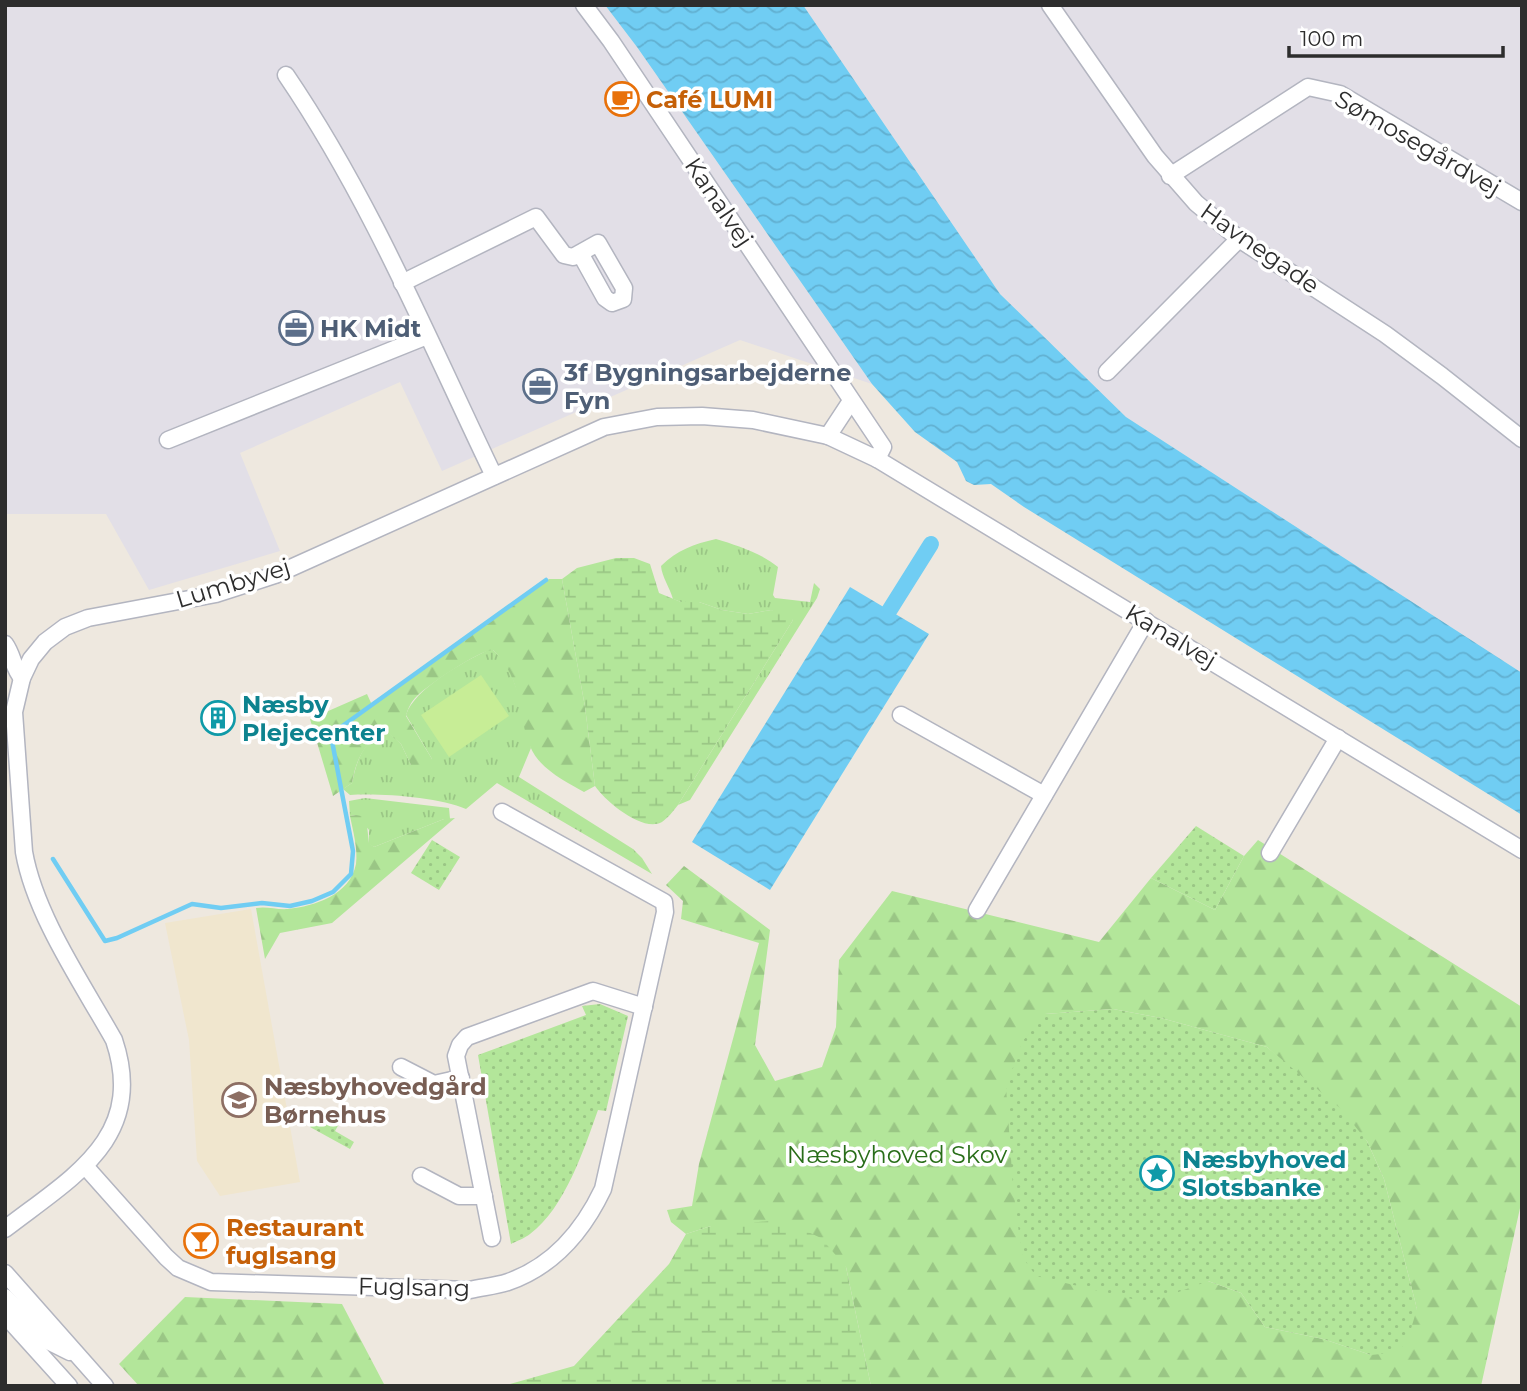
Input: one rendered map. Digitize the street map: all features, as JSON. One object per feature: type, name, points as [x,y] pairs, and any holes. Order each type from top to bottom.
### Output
[{"type":"street","name":"Kanalvej","points":[[584,5],[611,41],[883,447],[877,459],[1522,850]]},
{"type":"street","name":"Havnegade","points":[[1050,5],[1170,176],[1196,203],[1239,239],[1385,334],[1522,439]]},
{"type":"street","points":[[286,75],[325,136],[365,208],[494,476]]},
{"type":"street","name":"Sømosegårdvej","points":[[1170,176],[1308,87],[1340,94],[1522,202]]},
{"type":"street","points":[[402,283],[536,217],[564,255],[573,257],[580,253]]},
{"type":"street","points":[[1107,372],[1239,239]]},
{"type":"street","points":[[168,440],[427,337]]},
{"type":"street","points":[[828,436],[851,401]]},
{"type":"street","name":"Lumbyvej","points":[[5,1229],[86,1166],[106,1143],[117,1119],[122,1099],[120,1059],[114,1040],[38,904],[24,852],[14,712],[22,678],[31,659],[45,642],[65,627],[88,618],[216,594],[275,575],[604,427],[657,417],[702,416],[753,421],[828,436],[877,459]]},
{"type":"street","points":[[976,910],[1146,621]]},
{"type":"street","points":[[5,644],[10,651],[14,669],[22,678]]},
{"type":"street","points":[[901,715],[1044,795]]},
{"type":"street","points":[[1270,853],[1338,738]]},
{"type":"street","name":"Fuglsang","points":[[86,1166],[166,1257],[186,1272],[211,1282],[470,1290],[508,1282],[540,1266],[569,1243],[590,1216],[603,1189],[665,912],[664,902],[502,812]]},
{"type":"street","points":[[492,1238],[456,1056],[460,1045],[467,1037],[593,991],[644,1007]]},
{"type":"street","points":[[401,1067],[434,1084],[461,1078]]},
{"type":"street","points":[[421,1176],[459,1196],[484,1196]]},
{"type":"street","points":[[5,1273],[105,1386]]},
{"type":"street","points":[[5,1297],[46,1340],[79,1356]]},
{"type":"street","points":[[5,1315],[69,1386]]},
{"type":"shaded area","points":[[5,5],[605,5],[872,384],[740,340],[442,471],[400,382],[240,453],[280,551],[149,590],[106,514],[5,514]]},
{"type":"shaded area","points":[[803,5],[1522,5],[1522,673],[1126,417],[1000,294]]},
{"type":"shaded area","name":"Næsbyhovedgård Børnehus","points":[[251,909],[300,1182],[220,1196],[197,1161],[189,1040],[165,923]]},
{"type":"green space","points":[[716,539],[756,554],[778,567],[773,595],[775,598],[810,602],[814,583],[820,589],[817,598],[690,800],[678,805],[793,620],[771,610],[748,614],[722,610],[699,602],[673,599],[661,566],[686,548]]},
{"type":"green space","points":[[616,558],[634,558],[650,564],[659,593],[681,602],[699,602],[722,610],[748,614],[771,610],[788,613],[793,620],[678,805],[662,822],[654,824],[625,814],[595,786],[585,707],[562,579],[577,568]]},
{"type":"green space","points":[[549,579],[562,579],[585,707],[595,786],[584,792],[553,774],[534,754],[526,733],[515,685],[510,673],[493,650],[477,656],[442,677],[417,696],[410,705],[406,716],[432,759],[429,765],[417,769],[411,765],[401,744],[387,732],[367,746],[359,759],[352,783],[333,796],[310,719],[367,694],[372,705]]},
{"type":"green space","points":[[488,650],[493,650],[504,661],[519,696],[531,748],[519,777],[633,849],[652,874],[497,783],[466,809],[441,801],[409,797],[350,795],[343,789],[352,783],[362,752],[372,740],[387,731],[401,744],[411,765],[432,759],[406,715],[411,705],[441,677]]},
{"type":"green space","points":[[481,675],[509,716],[449,757],[421,715]]},
{"type":"green space","points":[[365,798],[449,808],[450,819],[374,847],[369,844],[369,830],[356,815],[350,816],[349,801]]},
{"type":"green space","points":[[350,816],[366,817],[369,843],[374,847],[444,819],[455,818],[332,923],[280,933],[265,959],[256,908],[284,909],[320,902],[347,884],[356,864],[356,846]]},
{"type":"green space","points":[[1196,826],[1244,856],[1215,910],[1151,878]]},
{"type":"green space","points":[[432,840],[460,857],[439,890],[411,873]]},
{"type":"green space","name":"Næsbyhoved Skov","points":[[1258,840],[1522,1007],[1522,1199],[1481,1386],[871,1386],[846,1267],[711,1226],[686,1234],[671,1222],[667,1210],[692,1206],[699,1164],[759,943],[681,919],[683,901],[666,885],[684,866],[770,930],[755,1045],[775,1081],[822,1067],[836,1027],[839,960],[892,891],[1099,942],[1151,878],[1215,910],[1244,856]],"holes":[[[1113,1009],[1161,1018],[1267,1047],[1367,1141],[1384,1179],[1417,1309],[1371,1355],[1323,1339],[1265,1327],[1241,1293],[1208,1281],[1045,1014]]]},
{"type":"green space","points":[[600,1004],[628,1016],[606,1111],[598,1110],[572,1177],[553,1209],[530,1234],[511,1244],[478,1055],[586,1015],[582,1006]]},
{"type":"green space","points":[[1113,1009],[1161,1018],[1267,1047],[1341,1109],[1367,1141],[1384,1179],[1417,1309],[1406,1345],[1371,1355],[1323,1339],[1265,1327],[1241,1293],[1208,1281],[1149,1303],[1036,1276],[1023,1258],[1020,1241],[1006,1087],[1022,1042],[1045,1014]]},
{"type":"green space","points":[[318,1113],[339,1124],[335,1131],[354,1142],[350,1149],[310,1127]]},
{"type":"green space","points":[[782,1220],[821,1238],[846,1267],[871,1386],[385,1386],[510,1384],[574,1366],[669,1264],[686,1234],[711,1226]]},
{"type":"green space","points":[[185,1297],[342,1304],[385,1386],[139,1386],[119,1364]]},
{"type":"water","points":[[605,5],[803,5],[1000,294],[1126,417],[1522,673],[1522,815],[991,484],[974,485],[966,481],[957,462],[915,432],[872,384]]},
{"type":"water","points":[[850,587],[929,634],[770,890],[692,842]]},
{"type":"waterway","points":[[889,611],[931,544]]},
{"type":"waterway","points":[[53,859],[105,941],[192,904],[221,908],[262,903],[290,906],[333,892],[351,874],[353,851],[332,741],[341,727],[546,580]]},
{"type":"place","name":"Café LUMI","points":[[622,99]]},
{"type":"place","name":"HK Midt","points":[[296,328]]},
{"type":"place","name":"3f Bygningsarbejderne Fyn","points":[[540,386]]},
{"type":"place","name":"Næsby Plejecenter","points":[[218,718]]},
{"type":"place","name":"Næsbyhovedgård Børnehus","points":[[239,1100]]},
{"type":"place","name":"Næsbyhoved Slotsbanke","points":[[1157,1173]]},
{"type":"place","name":"Restaurant fuglsang","points":[[201,1241]]}]
